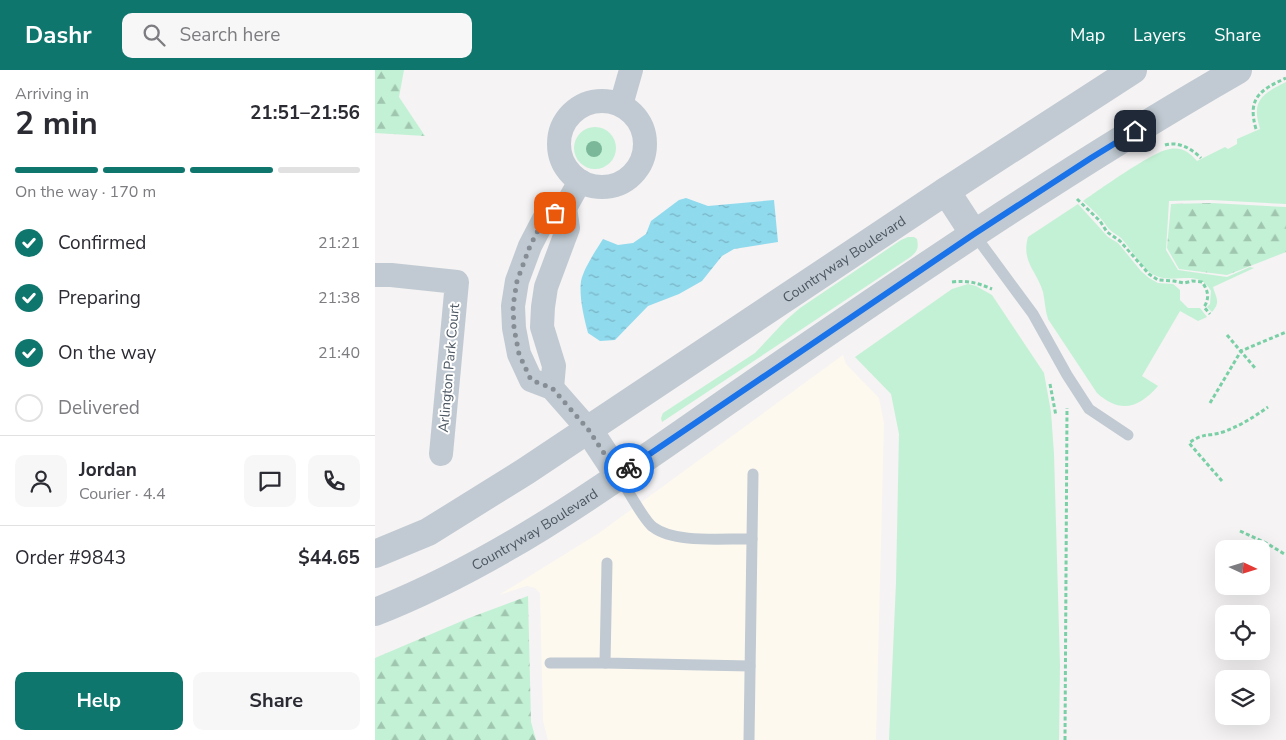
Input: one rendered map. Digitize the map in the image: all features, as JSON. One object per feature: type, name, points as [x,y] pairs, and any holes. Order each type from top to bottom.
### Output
[{"type":"street","points":[[621,105],[631,70]]},
{"type":"street","name":"Countryway Boulevard","points":[[375,554],[428,532],[525,471],[1044,126],[1133,70]]},
{"type":"street","name":"Countryway Boulevard","points":[[375,612],[456,576],[528,534],[619,476],[974,234],[1091,158],[1199,80],[1238,70]]},
{"type":"street","points":[[604,101],[621,105],[639,122],[644,135],[644,150],[640,163],[631,175],[622,182],[608,187],[594,187],[580,181],[565,168],[559,154],[560,134],[565,120],[581,106],[589,102],[604,101]]},
{"type":"street","points":[[580,181],[565,208],[544,219],[530,246],[517,281],[513,306],[514,328],[519,354],[531,380],[552,388],[588,429],[619,476]]},
{"type":"street","points":[[946,191],[974,234]]},
{"type":"street","name":"Arlington Park Court","points":[[375,275],[457,282],[441,454]]},
{"type":"lane","points":[[974,234],[1033,314],[1067,375],[1089,409],[1128,435]]},
{"type":"lane","points":[[749,740],[753,474]]},
{"type":"lane","points":[[619,476],[651,527],[666,535],[683,538],[752,539]]},
{"type":"lane","points":[[605,663],[607,563]]},
{"type":"lane","points":[[550,663],[750,666]]},
{"type":"path","points":[[1256,129],[1252,117],[1257,96],[1265,88],[1286,78]]},
{"type":"path","points":[[1160,148],[1169,144],[1182,145],[1194,151],[1201,158]]},
{"type":"path","points":[[1069,204],[1085,194]]},
{"type":"path","points":[[1077,199],[1100,221],[1107,232],[1119,241],[1149,274],[1158,280],[1184,283],[1192,281],[1202,282],[1208,290],[1207,302],[1204,307],[1210,314]]},
{"type":"path","points":[[952,282],[965,281],[981,284],[993,290],[997,295]]},
{"type":"path","points":[[1210,403],[1241,352],[1286,332]]},
{"type":"path","points":[[1227,335],[1255,368]]},
{"type":"path","points":[[1065,740],[1067,375]]},
{"type":"path","points":[[1049,380],[1056,416]]},
{"type":"path","points":[[1222,481],[1189,443],[1199,436],[1221,433],[1247,422],[1268,407]]},
{"type":"path","points":[[1240,531],[1286,555]]},
{"type":"shaded area","points":[[843,355],[846,364],[879,398],[884,423],[876,740],[548,740],[543,721],[540,593],[535,588],[527,586],[499,595],[599,533]]},
{"type":"green space","points":[[375,70],[404,70],[399,97],[425,136],[375,133]]},
{"type":"green space","points":[[1286,82],[1286,204],[1211,200],[1169,201],[1166,250],[1178,270],[1227,277],[1250,267],[1254,268],[1213,287],[1217,303],[1212,312],[1207,307],[1210,304],[1211,291],[1206,284],[1194,278],[1166,278],[1153,274],[1143,266],[1121,238],[1109,229],[1083,201],[1127,171],[1163,151],[1170,149],[1182,150],[1197,161],[1225,147],[1228,149],[1237,144],[1237,139],[1260,129],[1257,111],[1261,99],[1265,94]]},
{"type":"green space","points":[[591,127],[599,127],[610,133],[616,148],[610,163],[599,169],[591,169],[580,163],[574,152],[574,144],[580,133]]},
{"type":"green space","points":[[1211,203],[1286,207],[1286,252],[1227,275],[1179,269],[1167,248],[1171,204]]},
{"type":"green space","points":[[1078,204],[1108,237],[1118,243],[1141,271],[1158,283],[1173,284],[1180,290],[1180,300],[1188,308],[1200,308],[1207,317],[1198,321],[1180,311],[1142,376],[1158,386],[1144,399],[1129,406],[1114,404],[1105,400],[1097,393],[1048,319],[1043,292],[1028,260],[1026,246],[1028,237]]},
{"type":"green space","points":[[908,237],[917,239],[918,245],[916,252],[909,258],[662,422],[663,413],[755,353],[800,308]]},
{"type":"green space","points":[[968,284],[976,286],[992,295],[1044,373],[1051,412],[1054,454],[1060,665],[1059,740],[889,740],[896,583],[899,434],[891,394],[855,357],[952,289]]},
{"type":"green space","points":[[528,596],[531,722],[536,740],[375,740],[375,658],[469,618]]},
{"type":"water","points":[[686,198],[708,206],[774,200],[778,242],[734,249],[722,256],[702,281],[679,294],[648,306],[615,340],[600,341],[588,333],[582,307],[581,281],[587,265],[603,239],[618,245],[633,243],[646,234],[651,221],[679,200]]},
{"type":"way so far","points":[[555,213],[544,219],[530,246],[517,281],[513,306],[514,328],[519,354],[531,380],[552,388],[588,429],[619,476],[629,468]]},
{"type":"route","points":[[629,468],[974,234],[1135,131]]}]
